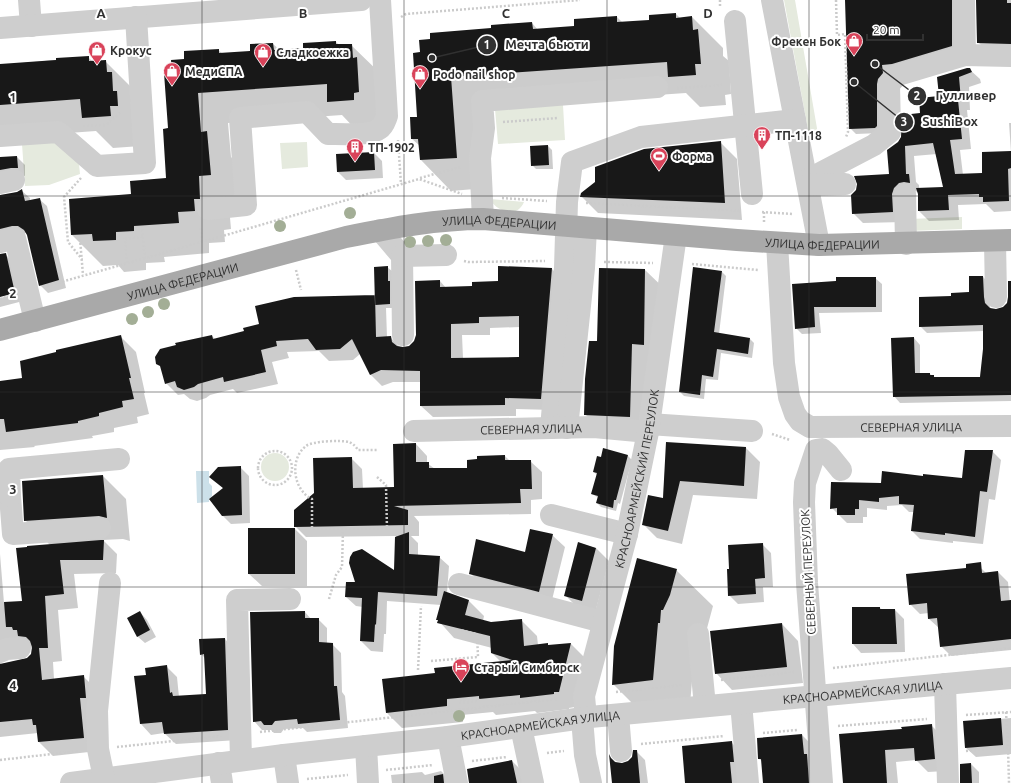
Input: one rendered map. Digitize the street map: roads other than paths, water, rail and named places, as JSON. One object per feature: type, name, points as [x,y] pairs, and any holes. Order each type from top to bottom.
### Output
[{"type":"main road","name":"УЛИЦА ФЕДЕРАЦИИ","points":[[0,330],[346,237],[443,220],[483,220],[777,243],[906,244],[1003,240]]},
{"type":"street","points":[[29,0],[31,26]]},
{"type":"street","points":[[0,28],[136,18],[291,2],[361,0]]},
{"type":"street","points":[[204,216],[246,205],[240,118],[306,112],[328,134],[370,133],[378,131],[384,125],[387,116],[380,0]]},
{"type":"street","points":[[772,0],[819,244]]},
{"type":"street","points":[[964,0],[965,55]]},
{"type":"street","points":[[0,136],[58,132],[97,166],[145,162],[136,18]]},
{"type":"street","points":[[735,21],[751,206]]},
{"type":"street","points":[[807,183],[874,145],[890,132],[889,84],[898,75],[965,55],[1011,56]]},
{"type":"street","points":[[483,220],[480,158],[484,128],[482,101],[664,88]]},
{"type":"street","points":[[559,428],[576,227],[567,202],[572,162],[641,137],[795,120]]},
{"type":"street","points":[[807,183],[845,184]]},
{"type":"street","points":[[905,194],[906,244]]},
{"type":"street","points":[[380,230],[402,256],[403,335]]},
{"type":"street","name":"КРАСНОАРМЕЙСКИЙ ПЕРЕУЛОК","points":[[587,782],[584,696],[627,534],[649,428],[676,235]]},
{"type":"street","points":[[0,242],[15,238],[35,321]]},
{"type":"street","points":[[996,297],[1003,240]]},
{"type":"street","name":"СЕВЕРНАЯ УЛИЦА","points":[[777,243],[784,363],[789,397],[795,414],[800,421],[810,428],[1011,426]]},
{"type":"street","points":[[402,256],[446,255]]},
{"type":"street","name":"СЕВЕРНАЯ УЛИЦА","points":[[414,431],[594,427],[752,431]]},
{"type":"street","name":"СЕВЕРНЫЙ ПЕРЕУЛОК","points":[[822,783],[807,583],[804,502],[805,483],[816,450],[822,449],[841,470]]},
{"type":"street","points":[[100,528],[13,534],[5,496],[9,469],[119,459]]},
{"type":"street","points":[[551,515],[627,534]]},
{"type":"street","points":[[104,781],[98,749],[97,711],[110,582]]},
{"type":"street","points":[[459,584],[603,622]]},
{"type":"street","points":[[241,760],[237,600],[290,599]]},
{"type":"street","points":[[698,634],[705,706]]},
{"type":"street","name":"КРАСНОАРМЕЙСКАЯ УЛИЦА","points":[[71,783],[220,773],[241,760],[448,737],[584,718],[741,702],[1011,678]]},
{"type":"street","points":[[945,684],[948,783]]},
{"type":"street","points":[[741,702],[748,783]]},
{"type":"street","points":[[618,715],[620,751]]},
{"type":"street","points":[[521,727],[533,783]]},
{"type":"street","points":[[448,737],[457,783]]},
{"type":"street","points":[[366,746],[368,783]]},
{"type":"street","points":[[284,755],[288,783]]},
{"type":"water","points":[[196,471],[209,471],[209,483],[212,486],[212,496],[209,499],[209,502],[197,503]]},
{"type":"place","name":"Фрекен Бок","points":[[854,56]]},
{"type":"place","name":"Мечта бьюти","points":[[432,58]]},
{"type":"place","name":"Гулливер","points":[[875,64]]},
{"type":"place","name":"Крокус","points":[[97,65]]},
{"type":"place","name":"Сладкоежка","points":[[263,67]]},
{"type":"place","name":"SushiBox","points":[[854,82]]},
{"type":"place","name":"МедиСПА","points":[[172,86]]},
{"type":"place","name":"Podo nail shop","points":[[420,89]]},
{"type":"place","name":"ТП-1118","points":[[762,150]]},
{"type":"place","name":"ТП-1902","points":[[355,162]]},
{"type":"place","name":"Форма","points":[[659,171]]},
{"type":"place","name":"Старый Симбирск","points":[[461,682]]}]
